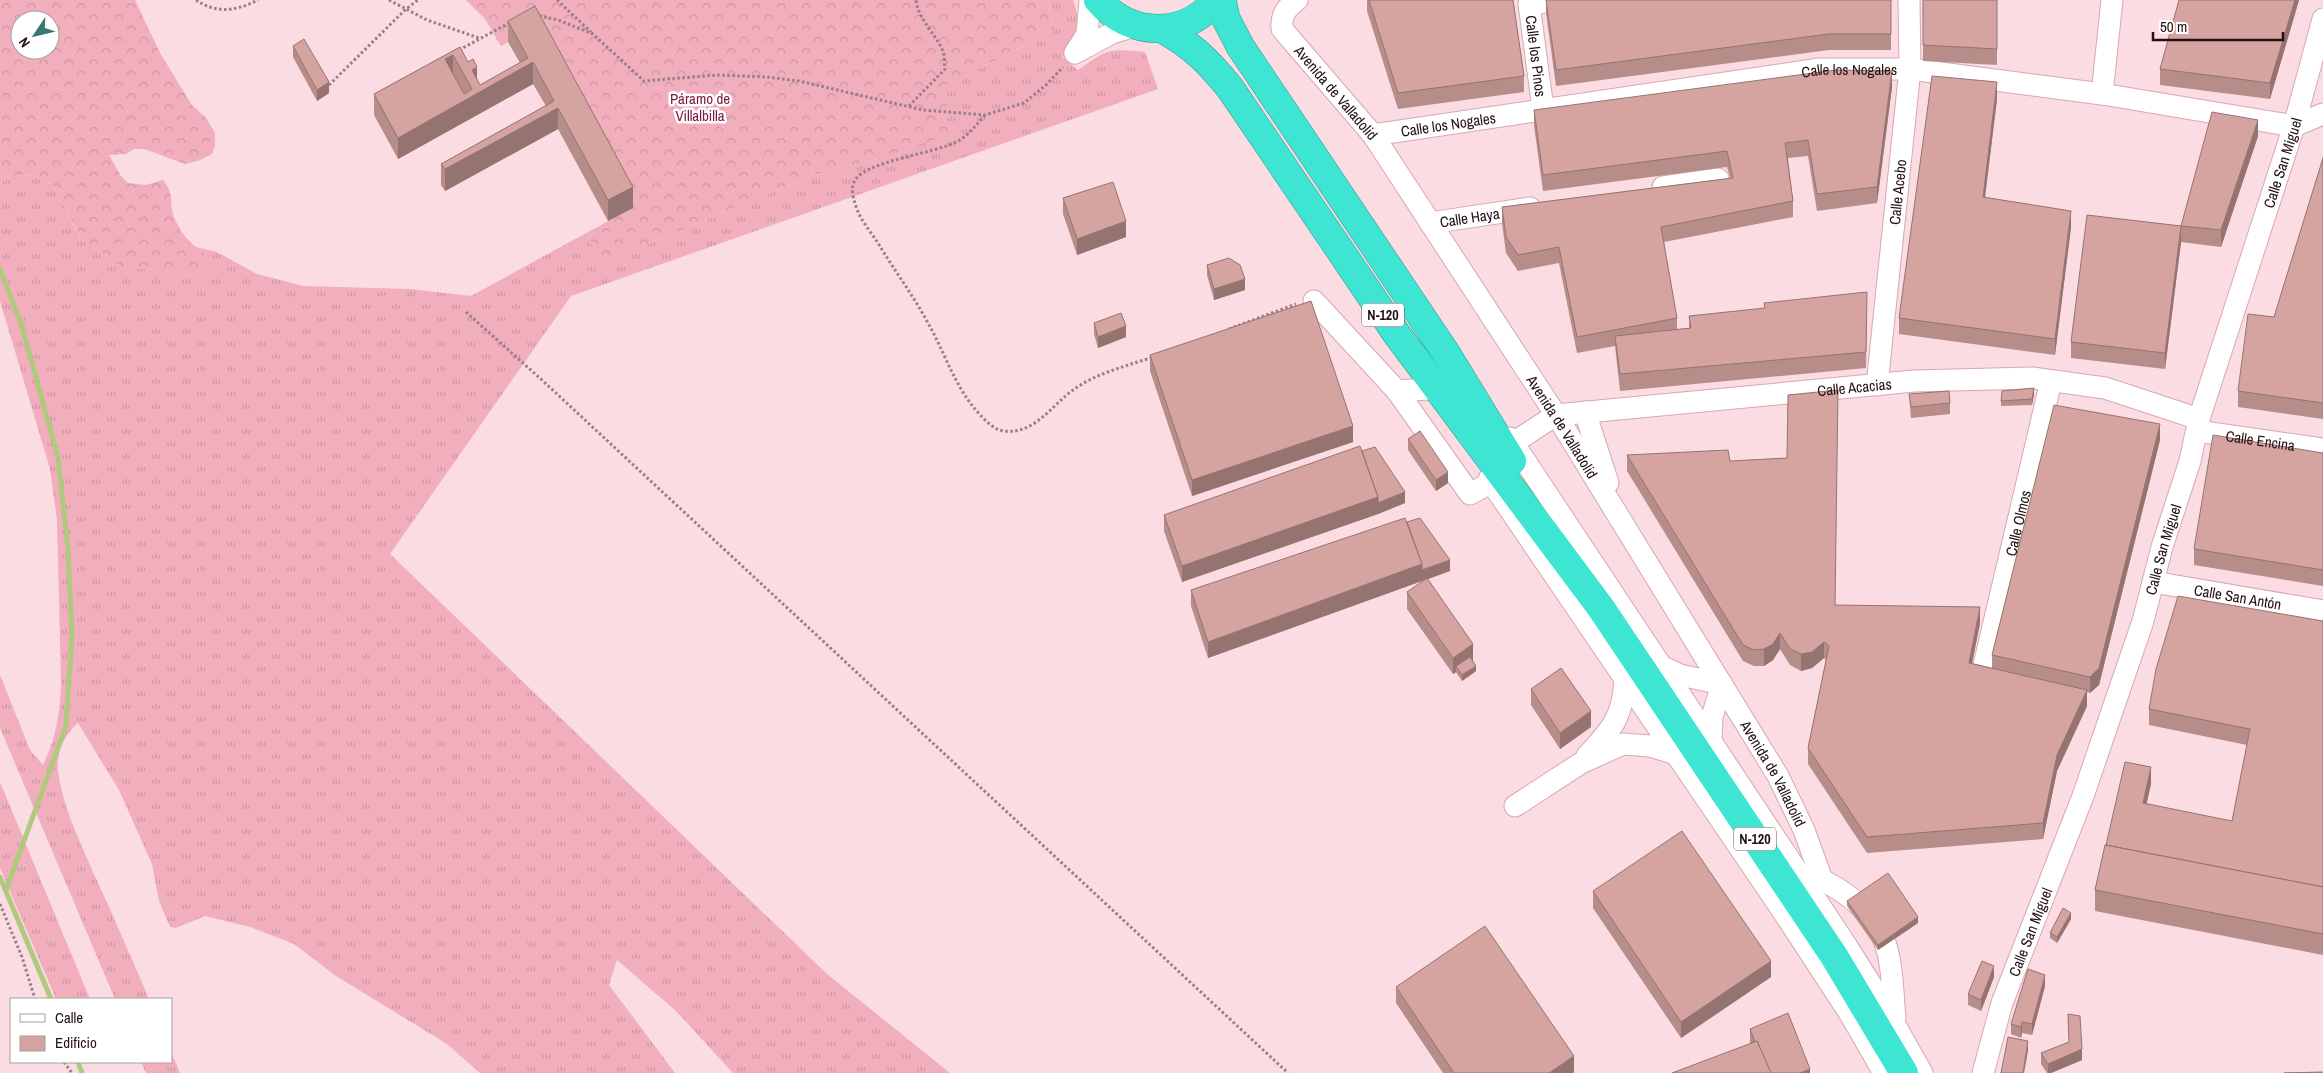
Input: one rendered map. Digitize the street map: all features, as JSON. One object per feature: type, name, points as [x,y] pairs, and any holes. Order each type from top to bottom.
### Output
[{"type":"highway","name":"N-120","points":[[1098,0],[1119,19],[1135,26],[1163,29],[1178,26],[1195,18],[1216,0]]},
{"type":"highway","name":"N-120","points":[[1222,0],[1226,19],[1240,46],[1426,322],[1600,608],[1828,948],[1904,1073]]},
{"type":"highway","name":"N-120","points":[[1163,29],[1191,45],[1230,88],[1396,333],[1600,608]]},
{"type":"street","points":[[1075,53],[1087,34],[1090,0]]},
{"type":"street","name":"Avenida de Valladolid","points":[[1297,0],[1286,10],[1282,18],[1282,29],[1373,135],[1556,415],[1778,776],[1804,830],[1822,880]]},
{"type":"street","name":"Calle los Pinos","points":[[1543,109],[1530,4],[1561,0]]},
{"type":"street","name":"Calle Acebo","points":[[1876,385],[1910,69],[1909,0]]},
{"type":"street","points":[[2102,94],[2112,0]]},
{"type":"street","name":"Calle San Miguel","points":[[1983,1073],[2002,1004],[2083,796],[2143,621],[2162,547],[2190,461],[2198,425],[2294,126],[2323,19]]},
{"type":"street","points":[[1075,53],[1112,33],[1135,26]]},
{"type":"street","name":"Calle los Nogales","points":[[1373,135],[1820,69],[1910,69],[2102,94],[2294,126]]},
{"type":"street","points":[[2294,126],[2323,114]]},
{"type":"street","points":[[1641,191],[1718,179]]},
{"type":"street","name":"Calle Haya","points":[[1430,223],[1545,206]]},
{"type":"street","points":[[1314,301],[1397,392],[1470,494],[1492,482]]},
{"type":"street","name":"Avenida de Valladolid","points":[[1426,322],[1461,365],[1796,868],[1896,1026],[1922,1073]]},
{"type":"street","points":[[1396,333],[1428,389],[1724,823],[1850,1014],[1884,1073]]},
{"type":"street","name":"Calle Acacias","points":[[1513,443],[1556,415],[1914,382],[2032,378],[2105,388],[2198,425]]},
{"type":"street","name":"Calle Olmos","points":[[1984,665],[2051,381]]},
{"type":"street","points":[[1397,392],[1428,389]]},
{"type":"street","points":[[1585,412],[1618,514]]},
{"type":"street","name":"Calle Encina","points":[[2198,425],[2323,449]]},
{"type":"street","name":"Calle San Antón","points":[[2153,582],[2323,611]]},
{"type":"street","points":[[1661,666],[1680,675],[1722,684],[1712,717],[1711,742]]},
{"type":"street","points":[[1581,763],[1614,728],[1624,699],[1625,679]]},
{"type":"street","points":[[1515,806],[1581,763],[1623,744],[1650,746],[1676,754]]},
{"type":"street","points":[[1796,868],[1843,891],[1864,908],[1881,933],[1888,953],[1896,1026]]},
{"type":"path","points":[[196,0],[220,10],[237,8],[258,0]]},
{"type":"path","points":[[389,0],[450,29],[480,38]]},
{"type":"path","points":[[329,85],[406,9],[418,0]]},
{"type":"path","points":[[557,0],[644,81],[717,75],[767,77],[799,81],[923,110],[985,115],[1024,103],[1056,76],[1075,53]]},
{"type":"path","points":[[909,106],[945,69],[943,50],[926,25],[917,7],[916,0]]},
{"type":"path","points":[[538,16],[558,20],[593,34]]},
{"type":"path","points":[[454,52],[519,18]]},
{"type":"path","points":[[985,115],[969,134],[957,142],[930,153],[879,164],[862,173],[855,180],[852,190],[860,215],[928,322],[960,387],[975,409],[997,430],[1006,432],[1026,428],[1047,415],[1071,390],[1088,380],[1162,353]]},
{"type":"path","points":[[1228,329],[1303,302],[1314,301]]},
{"type":"path","points":[[466,312],[543,380],[1288,1073]]},
{"type":"path","points":[[0,904],[22,957],[35,998]]},
{"type":"green space","points":[[0,0],[135,0],[160,53],[192,105],[206,118],[215,133],[215,146],[212,154],[198,161],[185,164],[144,149],[134,149],[126,154],[109,155],[121,176],[128,183],[146,185],[163,180],[167,185],[173,214],[179,227],[197,249],[209,257],[207,269],[200,276],[147,269],[124,269],[81,238],[52,184],[35,176],[15,175],[0,183]]},
{"type":"green space","name":"Páramo de Villalbilla","points":[[466,0],[1049,0],[1055,30],[945,86],[948,135],[877,159],[814,175],[602,263],[593,249],[588,232],[633,208],[535,27],[501,46],[485,19]]},
{"type":"green space","points":[[1049,0],[1073,0],[1077,16],[1076,30],[1063,57],[1078,70],[1102,54],[1116,50],[1145,52],[1158,89],[571,296],[390,554],[827,974],[950,1073],[733,1073],[676,1011],[617,960],[609,985],[675,1073],[480,1073],[447,1044],[336,976],[294,944],[250,927],[205,916],[176,928],[170,927],[159,901],[152,864],[119,790],[78,723],[65,738],[58,757],[58,770],[63,797],[149,998],[115,998],[0,728],[0,675],[30,750],[43,765],[56,726],[61,684],[57,520],[50,469],[0,301],[0,183],[15,175],[35,176],[52,184],[80,237],[124,269],[147,269],[200,276],[192,246],[217,252],[257,274],[303,286],[410,289],[471,296],[588,232],[593,249],[602,263],[814,175],[877,159],[945,86],[1055,30]]},
{"type":"green space","points":[[0,782],[90,998],[56,998],[0,868]]},
{"type":"green space","points":[[172,1054],[180,1073],[146,1073],[141,1063],[172,1063]]},
{"type":"building","points":[[1369,0],[1513,0],[1524,76],[1398,93]]},
{"type":"building","points":[[1546,0],[1891,0],[1891,34],[1829,34],[1556,70]]},
{"type":"building","points":[[1923,0],[1997,0],[1997,49],[1923,45]]},
{"type":"building","points":[[2179,0],[2295,0],[2270,83],[2160,69]]},
{"type":"building","points":[[535,6],[633,187],[608,200],[558,108],[445,169],[441,164],[554,101],[533,62],[398,138],[374,94],[460,47],[468,62],[473,59],[477,67],[472,70],[480,85],[528,58],[508,21]],"holes":[[[453,55],[472,89],[464,94],[445,59]]]},
{"type":"building","points":[[304,39],[329,82],[317,90],[293,46]]},
{"type":"building","points":[[1836,70],[1892,71],[1877,187],[1817,194],[1808,140],[1785,143],[1793,201],[1661,227],[1677,318],[1577,337],[1559,247],[1518,255],[1506,237],[1502,207],[1733,178],[1727,151],[1543,175],[1534,110]]},
{"type":"building","points":[[1932,76],[1997,82],[1983,197],[2071,211],[2055,339],[1899,318]]},
{"type":"building","points":[[2212,112],[2258,120],[2221,230],[2181,226]]},
{"type":"building","points":[[2323,158],[2323,403],[2238,391],[2248,314],[2274,317]]},
{"type":"building","points":[[1113,182],[1126,221],[1077,239],[1063,198]]},
{"type":"building","points":[[2087,215],[2181,226],[2165,353],[2071,342]]},
{"type":"building","points":[[1229,258],[1240,265],[1245,279],[1214,289],[1207,265]]},
{"type":"building","points":[[1867,292],[1866,352],[1620,374],[1615,336],[1691,328],[1689,316],[1765,308],[1764,303]]},
{"type":"building","points":[[1311,301],[1353,426],[1192,480],[1150,355]]},
{"type":"building","points":[[1121,313],[1126,326],[1098,337],[1094,323]]},
{"type":"building","points":[[2034,388],[2032,399],[2001,401],[2002,391]]},
{"type":"building","points":[[1838,390],[1835,605],[1980,607],[1969,663],[2087,690],[2057,755],[2043,823],[1867,837],[1808,748],[1829,646],[1824,642],[1812,652],[1801,654],[1790,649],[1780,633],[1773,644],[1764,649],[1754,650],[1743,645],[1627,455],[1728,450],[1730,461],[1787,458],[1788,395]]},
{"type":"building","points":[[1949,391],[1950,403],[1911,407],[1909,394]]},
{"type":"building","points":[[2054,405],[2160,424],[2099,668],[2090,677],[1992,655]]},
{"type":"building","points":[[1420,431],[1448,472],[1436,480],[1408,439]]},
{"type":"building","points":[[2213,435],[2323,453],[2323,570],[2194,549]]},
{"type":"building","points":[[1360,446],[1378,497],[1182,566],[1164,515]]},
{"type":"building","points":[[1375,447],[1405,492],[1378,503],[1378,497],[1362,451]]},
{"type":"building","points":[[1405,518],[1422,564],[1208,642],[1191,590]]},
{"type":"building","points":[[1420,518],[1450,560],[1422,570],[1422,564],[1407,522]]},
{"type":"building","points":[[1427,578],[1473,644],[1453,658],[1407,592]]},
{"type":"building","points":[[2178,596],[2323,621],[2323,887],[2106,845],[2125,762],[2151,767],[2143,803],[2232,821],[2250,729],[2149,709],[2156,669]]},
{"type":"building","points":[[1470,657],[1476,666],[1462,675],[1456,666]]},
{"type":"building","points":[[1561,668],[1591,711],[1560,733],[1531,689]]},
{"type":"building","points":[[1682,831],[1771,961],[1681,1022],[1593,891]]},
{"type":"building","points":[[2105,845],[2323,887],[2323,934],[2095,890]]},
{"type":"building","points":[[1888,873],[1918,917],[1878,945],[1847,901]]},
{"type":"building","points":[[2063,908],[2071,913],[2057,937],[2050,933]]},
{"type":"building","points":[[1485,926],[1574,1056],[1549,1073],[1454,1073],[1396,987]]},
{"type":"building","points":[[1982,961],[1994,966],[1981,1000],[1968,994]]},
{"type":"building","points":[[2028,969],[2045,975],[2032,1024],[2022,1022],[2021,1027],[2011,1024]]},
{"type":"building","points":[[1788,1013],[1810,1069],[1800,1073],[1771,1073],[1750,1029]]},
{"type":"building","points":[[2068,1014],[2080,1016],[2082,1049],[2048,1064],[2041,1053],[2069,1042]]},
{"type":"building","points":[[2008,1037],[2028,1041],[2023,1073],[2001,1073]]},
{"type":"building","points":[[1757,1041],[1771,1073],[1672,1073]]},
{"type":"building","points":[[2323,1072],[2323,1073],[2284,1073]]},
{"type":"waterway","points":[[0,269],[22,327],[58,457],[68,549],[72,634],[66,726],[6,890]]},
{"type":"waterway","points":[[0,877],[51,998]]},
{"type":"waterway","points":[[78,1063],[82,1073]]}]
